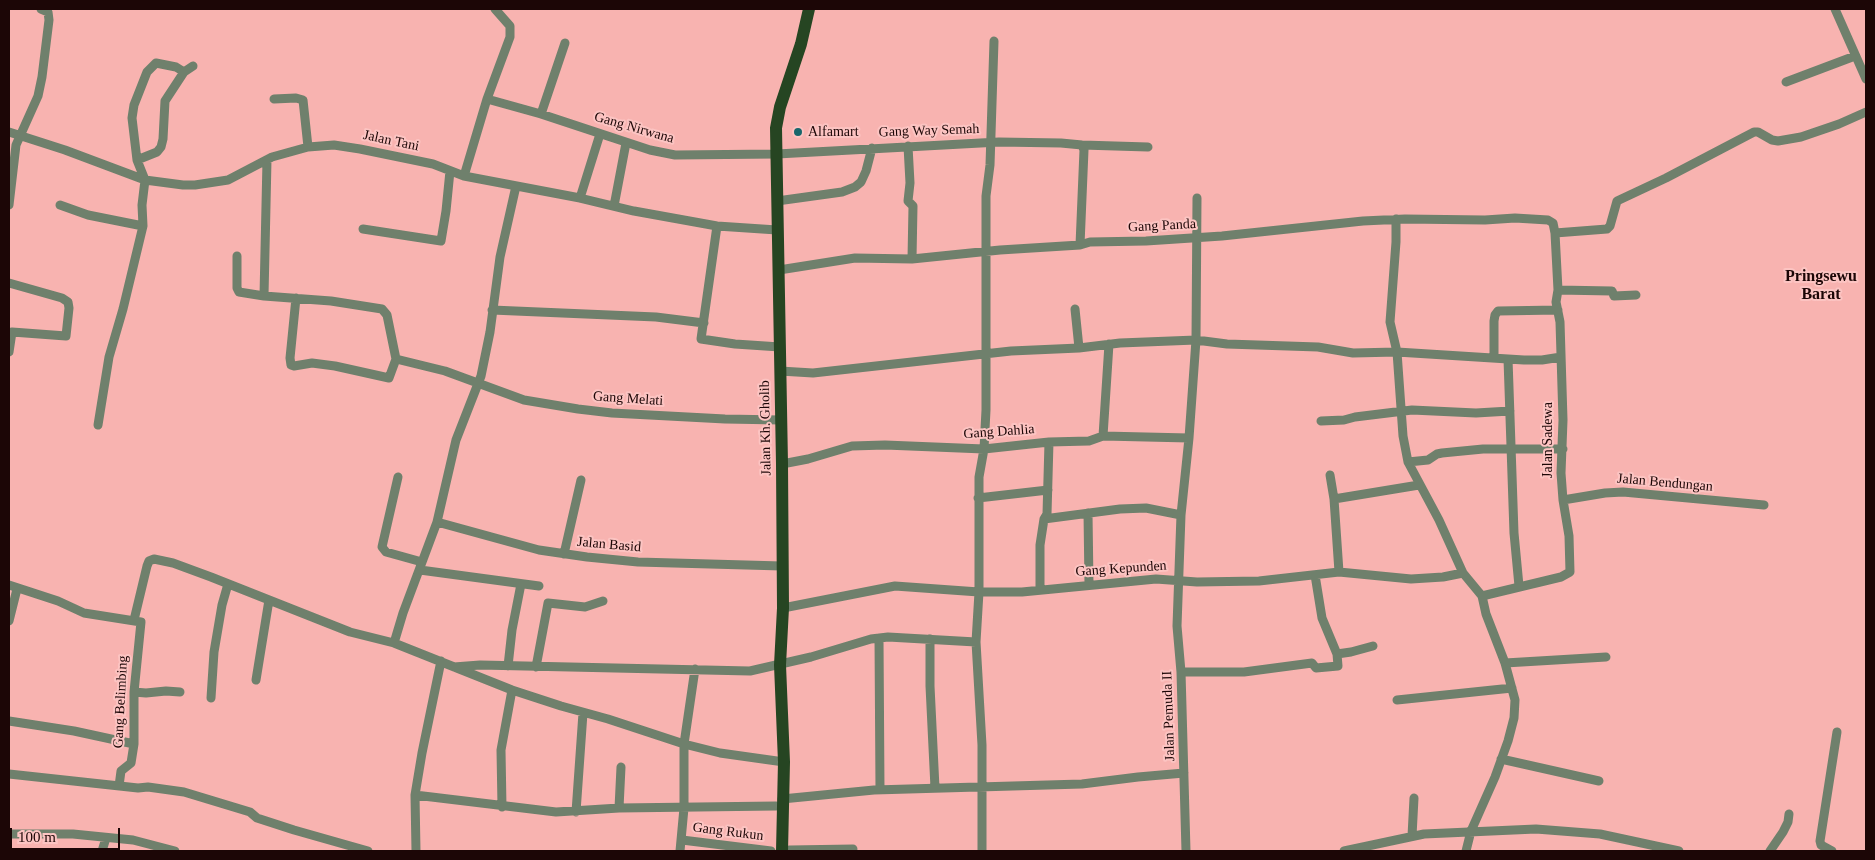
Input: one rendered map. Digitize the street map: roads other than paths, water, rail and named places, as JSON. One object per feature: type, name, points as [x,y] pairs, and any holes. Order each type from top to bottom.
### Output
[{"type":"main road","name":"Jalan Kh. Gholib","points":[[782,851],[779,802],[784,762],[780,665],[783,608],[782,464],[776,128],[780,107],[801,44],[809,9]]},
{"type":"street","points":[[9,205],[13,161],[20,136],[38,96],[42,77],[49,20],[48,12],[42,9]]},
{"type":"street","points":[[464,176],[487,98],[511,31],[508,23],[495,9]]},
{"type":"street","points":[[1835,9],[1866,78]]},
{"type":"street","points":[[982,851],[981,718],[976,674],[980,530],[978,498],[979,476],[984,450],[987,353],[985,304],[987,251],[986,196],[989,181],[994,41]]},
{"type":"street","points":[[541,114],[565,43]]},
{"type":"street","points":[[1786,82],[1855,56]]},
{"type":"street","points":[[98,425],[108,357],[123,309],[143,226],[142,205],[145,180],[137,160],[132,112],[147,72],[156,63],[184,72]]},
{"type":"street","points":[[137,160],[157,152],[161,146],[165,101],[184,72],[193,66]]},
{"type":"street","points":[[274,99],[296,98],[303,100],[308,147]]},
{"type":"street","name":"Gang Nirwana","points":[[487,98],[626,143],[675,155],[777,154]]},
{"type":"street","points":[[1555,233],[1607,229],[1610,226],[1618,201],[1754,132],[1758,132],[1775,141],[1801,137],[1840,124],[1866,112]]},
{"type":"street","name":"Jalan Tani","points":[[9,132],[145,180],[195,186],[228,180],[272,157],[308,147],[334,145],[360,148],[433,164],[464,176],[717,226],[777,230]]},
{"type":"street","points":[[580,198],[600,134]]},
{"type":"street","name":"Gang Way Semah","points":[[777,154],[908,146],[1033,142],[1082,146],[1148,147]]},
{"type":"street","points":[[614,206],[626,143]]},
{"type":"street","points":[[908,146],[910,183],[908,201],[913,206],[912,259]]},
{"type":"street","points":[[1080,245],[1084,150],[1082,146]]},
{"type":"street","points":[[777,201],[842,192],[855,187],[861,182],[866,171],[872,148]]},
{"type":"street","points":[[264,296],[267,160]]},
{"type":"street","points":[[363,230],[441,241],[450,171]]},
{"type":"street","points":[[394,643],[403,613],[437,522],[456,440],[482,376],[500,257],[516,186]]},
{"type":"street","name":"Jalan Pemuda II","points":[[1186,851],[1178,626],[1180,515],[1190,438],[1196,340],[1197,198]]},
{"type":"street","points":[[60,205],[88,215],[143,226]]},
{"type":"street","name":"Gang Panda","points":[[779,270],[855,258],[912,259],[987,251],[1080,245],[1090,242],[1196,238],[1396,219],[1485,220],[1515,218],[1548,220]]},
{"type":"street","points":[[1396,219],[1390,322],[1397,352],[1404,443],[1408,462],[1440,520],[1463,573],[1482,596],[1486,614],[1505,663],[1516,700],[1514,718],[1501,759],[1472,831],[1466,851]]},
{"type":"street","name":"Jalan Sadewa","points":[[1482,596],[1561,577],[1570,572],[1569,536],[1561,473],[1563,449],[1561,357],[1556,302],[1558,290],[1555,233],[1553,223],[1548,220]]},
{"type":"street","points":[[717,226],[701,338],[735,344],[780,347]]},
{"type":"street","points":[[237,256],[237,290],[241,293],[331,301],[384,310],[387,315],[396,359],[389,378],[335,366],[312,363],[291,365],[290,358],[296,298]]},
{"type":"street","points":[[9,283],[62,298],[68,302],[69,308],[66,336],[12,332],[9,352]]},
{"type":"street","points":[[1558,290],[1612,291],[1614,296],[1636,295]]},
{"type":"street","points":[[1075,309],[1079,348]]},
{"type":"street","points":[[492,310],[656,317],[704,323]]},
{"type":"street","points":[[1494,358],[1494,321],[1498,312],[1558,310]]},
{"type":"street","points":[[780,371],[814,373],[987,353],[1196,340],[1227,344],[1310,346],[1353,353],[1397,352],[1542,360],[1561,357]]},
{"type":"street","points":[[1103,436],[1109,344]]},
{"type":"street","name":"Gang Melati","points":[[396,359],[446,370],[524,400],[578,409],[726,419],[781,420]]},
{"type":"street","points":[[1508,359],[1514,533],[1519,586]]},
{"type":"street","points":[[1320,421],[1344,420],[1412,410],[1476,413],[1510,411]]},
{"type":"street","name":"Gang Dahlia","points":[[782,464],[808,459],[852,446],[885,445],[984,450],[1049,442],[1089,441],[1103,436],[1190,438]]},
{"type":"street","points":[[1040,590],[1040,545],[1044,519],[1047,514],[1049,442]]},
{"type":"street","points":[[1408,462],[1428,460],[1442,453],[1483,449],[1563,449]]},
{"type":"street","points":[[1330,475],[1334,499],[1338,572]]},
{"type":"street","points":[[398,477],[382,547],[386,552],[421,566],[539,586]]},
{"type":"street","points":[[564,554],[581,480]]},
{"type":"street","points":[[1334,499],[1419,485]]},
{"type":"street","points":[[978,498],[1048,490]]},
{"type":"street","name":"Jalan Bendungan","points":[[1563,500],[1624,492],[1764,505]]},
{"type":"street","points":[[1044,519],[1120,509],[1146,508],[1180,515]]},
{"type":"street","points":[[1088,513],[1089,585]]},
{"type":"street","name":"Jalan Basid","points":[[437,522],[540,550],[564,554],[638,562],[782,566]]},
{"type":"street","points":[[9,621],[13,587],[84,613],[134,620],[147,566],[149,561],[154,559],[173,563],[350,632],[394,643],[512,690],[583,713],[720,753],[784,762]]},
{"type":"street","name":"Gang Kepunden","points":[[783,608],[895,586],[979,592],[1022,592],[1156,579],[1197,582],[1259,581],[1338,572],[1411,580],[1463,573]]},
{"type":"street","points":[[1181,672],[1244,672],[1312,663],[1316,668],[1338,666],[1337,654],[1322,618],[1315,575]]},
{"type":"street","points":[[211,698],[214,652],[222,604],[228,584]]},
{"type":"street","points":[[508,666],[512,630],[521,584]]},
{"type":"street","points":[[256,680],[269,600]]},
{"type":"street","points":[[536,666],[548,603],[585,607],[603,601]]},
{"type":"street","name":"Gang Belimbing","points":[[119,786],[121,771],[132,763],[134,744],[134,692],[141,622],[134,620]]},
{"type":"street","points":[[451,667],[480,665],[750,671],[780,665],[879,638],[976,642]]},
{"type":"street","points":[[879,638],[880,790]]},
{"type":"street","points":[[930,639],[930,686],[935,788]]},
{"type":"street","points":[[1337,654],[1373,646]]},
{"type":"street","points":[[1505,663],[1606,657]]},
{"type":"street","points":[[416,851],[415,795],[441,661]]},
{"type":"street","points":[[680,851],[684,808],[684,744],[695,670]]},
{"type":"street","points":[[1397,700],[1512,688]]},
{"type":"street","points":[[502,807],[501,750],[512,690]]},
{"type":"street","points":[[134,692],[180,692]]},
{"type":"street","points":[[576,812],[583,713]]},
{"type":"street","points":[[9,721],[68,730],[134,744]]},
{"type":"street","points":[[1832,851],[1819,848],[1837,732]]},
{"type":"street","points":[[1501,759],[1599,781]]},
{"type":"street","points":[[619,808],[621,767]]},
{"type":"street","points":[[415,795],[502,807],[576,812],[619,808],[684,808],[779,802],[880,790],[1082,784],[1138,776],[1184,773]]},
{"type":"street","points":[[9,774],[141,788],[148,786],[184,792],[250,812],[257,818],[294,830],[368,851]]},
{"type":"street","points":[[1412,836],[1414,798]]},
{"type":"street","points":[[1770,851],[1783,832],[1789,814]]},
{"type":"street","points":[[1344,851],[1412,836],[1522,829],[1600,834],[1640,847],[1680,851]]},
{"type":"street","points":[[9,834],[73,834],[133,840],[175,851]]},
{"type":"street","points":[[102,851],[106,838]]},
{"type":"street","name":"Gang Rukun","points":[[682,840],[771,851]]},
{"type":"street","points":[[786,851],[853,849]]},
{"type":"place","name":"Alfamart","points":[[798,132]]},
{"type":"district","name":"Pringsewu Barat","points":[[1821,286]]}]
